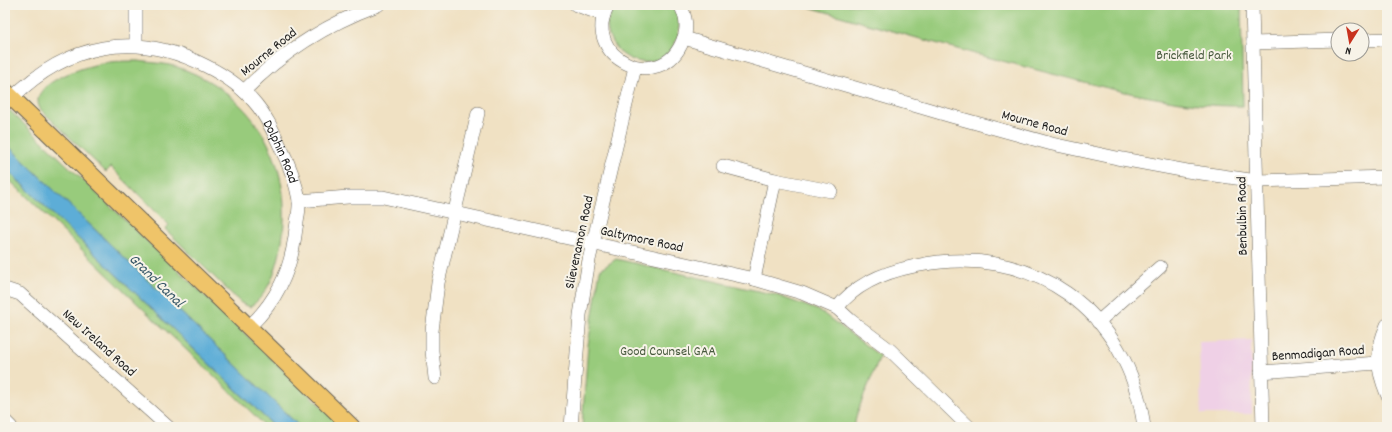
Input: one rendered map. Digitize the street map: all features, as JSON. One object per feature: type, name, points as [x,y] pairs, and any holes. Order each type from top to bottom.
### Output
[{"type":"main road","name":"Dolphin Road","points":[[8,95],[250,326],[352,427]]},
{"type":"street","points":[[136,5],[136,45]]},
{"type":"street","name":"Mourne Road","points":[[244,91],[261,74],[306,40],[333,24],[378,5]]},
{"type":"street","points":[[576,5],[606,10],[603,34],[611,52],[626,64],[636,67],[653,67],[669,60],[678,50],[684,38],[685,19],[680,5]]},
{"type":"street","name":"Benbulbin Road","points":[[1252,5],[1263,427]]},
{"type":"street","name":"Mourne Road","points":[[684,38],[856,89],[1052,144],[1179,170],[1256,181],[1387,177]]},
{"type":"street","points":[[1370,40],[1387,39]]},
{"type":"street","points":[[1253,43],[1330,40]]},
{"type":"street","name":"Dolphin Road","points":[[8,95],[40,73],[77,55],[104,47],[136,45],[174,52],[212,69],[244,91],[268,120],[288,162],[299,201],[293,248],[284,278],[272,304],[250,326]]},
{"type":"street","name":"Slievenamon Road","points":[[571,427],[580,315],[592,244],[636,67]]},
{"type":"street","points":[[435,378],[432,351],[432,331],[438,283],[478,113]]},
{"type":"street","points":[[723,166],[775,180],[831,191]]},
{"type":"street","points":[[754,279],[775,180]]},
{"type":"street","name":"Galtymore Road","points":[[299,201],[348,197],[384,197],[454,211],[592,244],[754,279],[808,295],[837,308],[850,320],[890,350],[969,427]]},
{"type":"street","points":[[837,308],[850,293],[876,278],[902,268],[947,260],[965,259],[987,262],[1019,269],[1045,279],[1083,307],[1098,322],[1123,356],[1133,379],[1144,427]]},
{"type":"street","points":[[1098,322],[1160,267]]},
{"type":"street","name":"New Ireland Road","points":[[5,289],[20,294],[168,427]]},
{"type":"street","name":"Benmadigan Road","points":[[1387,325],[1380,342],[1377,363],[1387,394]]},
{"type":"street","name":"Benmadigan Road","points":[[1261,372],[1377,363]]},
{"type":"street","points":[[5,421],[11,427]]},
{"type":"shaded area","points":[[1251,340],[1252,414],[1201,414],[1199,342]]},
{"type":"green space","points":[[614,5],[673,5],[677,13],[679,31],[672,48],[666,55],[658,60],[649,62],[641,62],[626,57],[615,46],[608,33],[607,23]]},
{"type":"green space","name":"Brickfield Park","points":[[802,5],[1241,5],[1243,106],[1166,100],[1116,90],[891,31]]},
{"type":"green space","points":[[117,61],[138,61],[175,66],[207,80],[230,96],[250,116],[265,138],[276,163],[282,190],[284,218],[281,247],[271,280],[257,302],[250,307],[241,303],[165,229],[169,225],[111,167],[106,172],[41,110],[38,100],[42,91],[50,83],[75,71],[101,64]]},
{"type":"green space","points":[[5,106],[343,427],[300,427],[5,143]]},
{"type":"green space","points":[[5,168],[275,427],[266,427],[5,176]]},
{"type":"green space","name":"Good Counsel GAA","points":[[616,259],[776,295],[820,311],[880,356],[857,413],[854,427],[582,427],[588,345],[600,270]]},
{"type":"water","points":[[5,143],[300,427],[275,427],[5,168]]},
{"type":"water label","name":"Grand Canal","points":[[157,280]]}]
